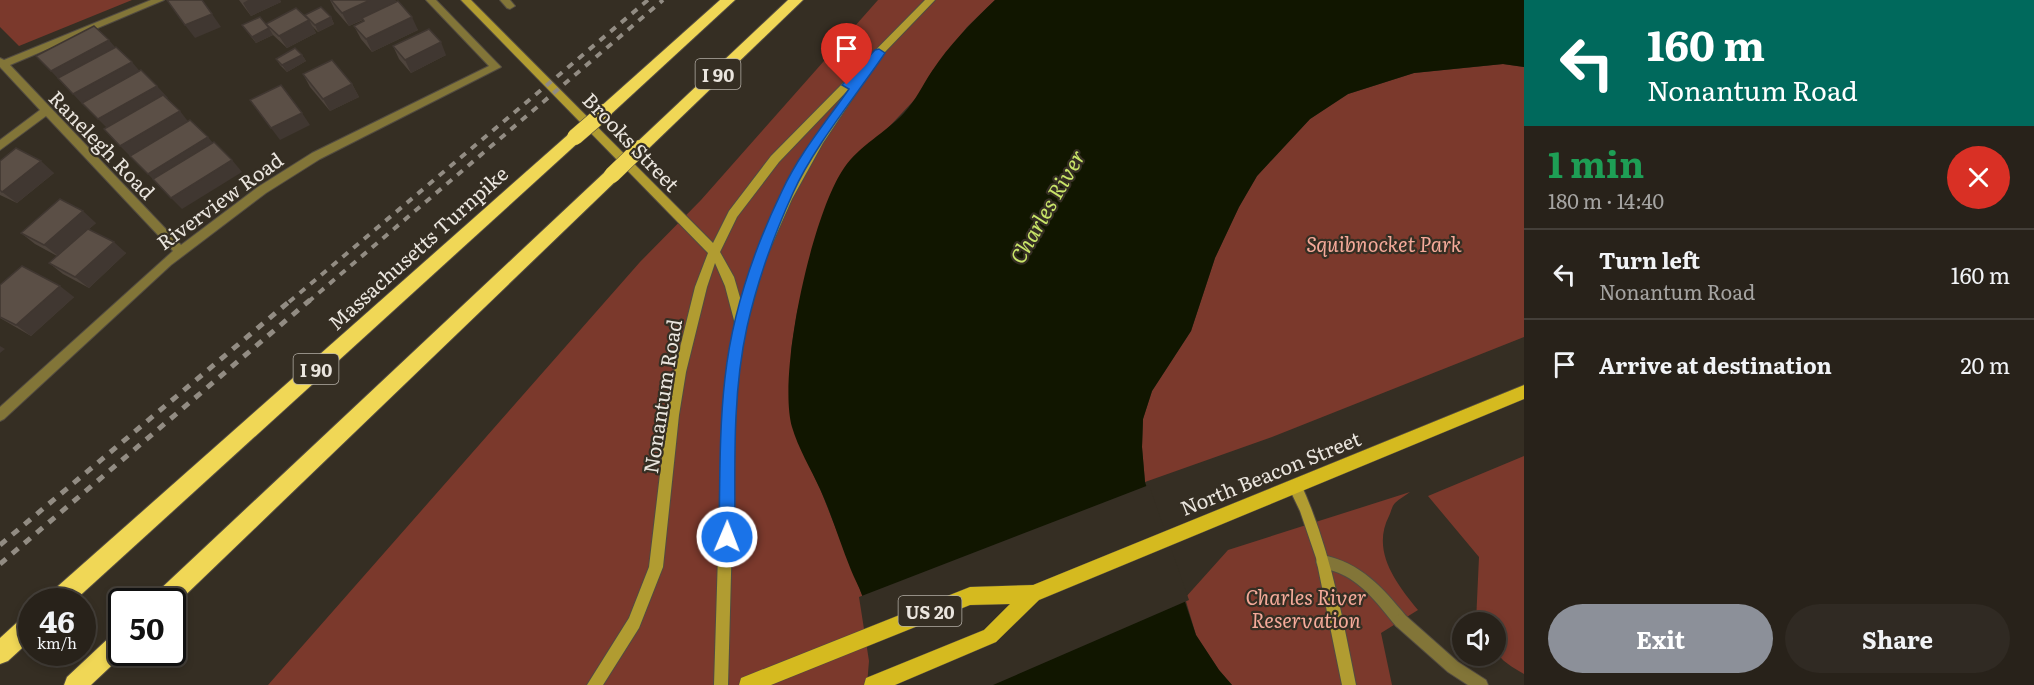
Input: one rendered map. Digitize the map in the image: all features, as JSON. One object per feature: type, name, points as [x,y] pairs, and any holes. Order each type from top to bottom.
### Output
[{"type":"highway","name":"Massachusetts Turnpike","points":[[73,588],[728,0]]},
{"type":"highway","name":"I 90","points":[[178,588],[796,0]]},
{"type":"highway","points":[[0,653],[18,637]]},
{"type":"highway","points":[[75,685],[108,654]]},
{"type":"main road","name":"Brooks Street","points":[[466,0],[714,252],[722,263],[735,293],[740,327]]},
{"type":"main road","name":"Nonantum Road","points":[[594,685],[634,623],[656,567],[680,372],[701,287],[714,252],[733,214],[775,159],[930,0]]},
{"type":"main road","name":"Nonantum Road","points":[[721,685],[728,421],[740,327],[759,262],[787,192],[810,153],[879,53]]},
{"type":"main road","name":"North Beacon Street","points":[[748,685],[970,596],[1033,594],[1524,392]]},
{"type":"main road","points":[[1295,486],[1310,519],[1323,562],[1349,685]]},
{"type":"main road","name":"North Beacon Street","points":[[873,685],[990,636],[1033,594]]},
{"type":"street","points":[[1,63],[159,0]]},
{"type":"street","name":"Riverview Road","points":[[0,415],[180,251],[294,168],[496,67],[431,0]]},
{"type":"street","name":"Ranelegh Road","points":[[1,63],[180,251]]},
{"type":"street","points":[[0,146],[46,111]]},
{"type":"street","points":[[1323,562],[1333,563],[1356,573],[1436,654],[1481,685]]},
{"type":"green space","points":[[0,0],[132,0],[19,46],[0,27]]},
{"type":"green space","points":[[878,0],[995,0],[967,27],[931,73],[918,96],[886,130],[818,229],[797,312],[791,350],[804,455],[821,491],[862,595],[872,661],[870,685],[268,685],[640,262],[701,200]]},
{"type":"green space","name":"Squibnocket Park","points":[[1503,64],[1524,67],[1524,337],[1272,437],[1145,482],[1142,447],[1143,419],[1152,391],[1191,331],[1215,258],[1239,207],[1257,176],[1310,119],[1348,94],[1414,73]]},
{"type":"green space","points":[[1524,456],[1524,674],[1506,662],[1506,612],[1476,612],[1479,557],[1428,496]]},
{"type":"green space","name":"Charles River Reservation","points":[[1410,492],[1393,506],[1384,529],[1384,554],[1388,566],[1394,578],[1418,610],[1381,633],[1392,685],[1232,685],[1196,635],[1185,598],[1228,550]]},
{"type":"water","name":"Charles River","points":[[995,0],[1524,0],[1524,67],[1503,64],[1414,73],[1348,94],[1310,119],[1257,176],[1239,207],[1215,258],[1191,331],[1152,391],[1143,419],[1142,447],[1145,482],[1196,635],[1232,685],[870,685],[870,640],[862,595],[824,499],[792,427],[789,371],[800,295],[820,220],[844,168],[857,153],[904,113],[946,52]]},
{"type":"pier","points":[[1149,485],[1189,600],[993,685],[867,685],[869,661],[859,597]]},
{"type":"building","points":[[167,0],[202,0],[212,14],[185,25]]},
{"type":"building","points":[[331,0],[370,0],[342,13]]},
{"type":"building","points":[[398,1],[412,17],[366,39],[354,26],[364,21],[362,18]]},
{"type":"building","points":[[321,7],[331,17],[315,25],[305,15]]},
{"type":"building","points":[[296,8],[309,20],[279,36],[266,24]]},
{"type":"building","points":[[260,17],[269,28],[252,37],[242,25]]},
{"type":"building","points":[[94,26],[109,40],[51,71],[36,56]]},
{"type":"building","points":[[429,29],[441,42],[405,60],[393,46]]},
{"type":"building","points":[[116,47],[132,62],[73,94],[58,78]]},
{"type":"building","points":[[295,48],[302,55],[282,65],[276,59]]},
{"type":"building","points":[[332,60],[352,84],[323,99],[303,74]]},
{"type":"building","points":[[141,70],[157,86],[98,119],[82,103]]},
{"type":"building","points":[[281,85],[302,113],[271,128],[250,100]]},
{"type":"building","points":[[163,95],[180,111],[120,146],[104,129]]},
{"type":"building","points":[[190,120],[208,137],[148,174],[130,156]]},
{"type":"building","points":[[214,142],[232,160],[171,198],[153,179]]},
{"type":"building","points":[[16,148],[41,161],[2,192],[0,190],[0,161]]},
{"type":"building","points":[[60,199],[83,211],[44,245],[21,233]]},
{"type":"building","points":[[88,229],[114,242],[75,277],[49,263]]},
{"type":"building","points":[[22,266],[60,286],[16,325],[0,317],[0,285]]},
{"type":"railway","points":[[289,302],[648,0]]},
{"type":"railway","points":[[308,302],[663,0]]},
{"type":"railway","points":[[0,545],[291,300]]},
{"type":"railway","points":[[0,564],[310,300]]},
{"type":"route","points":[[727,537],[728,421],[732,375],[740,327],[756,273],[787,192],[804,162],[879,53],[847,85]]}]
